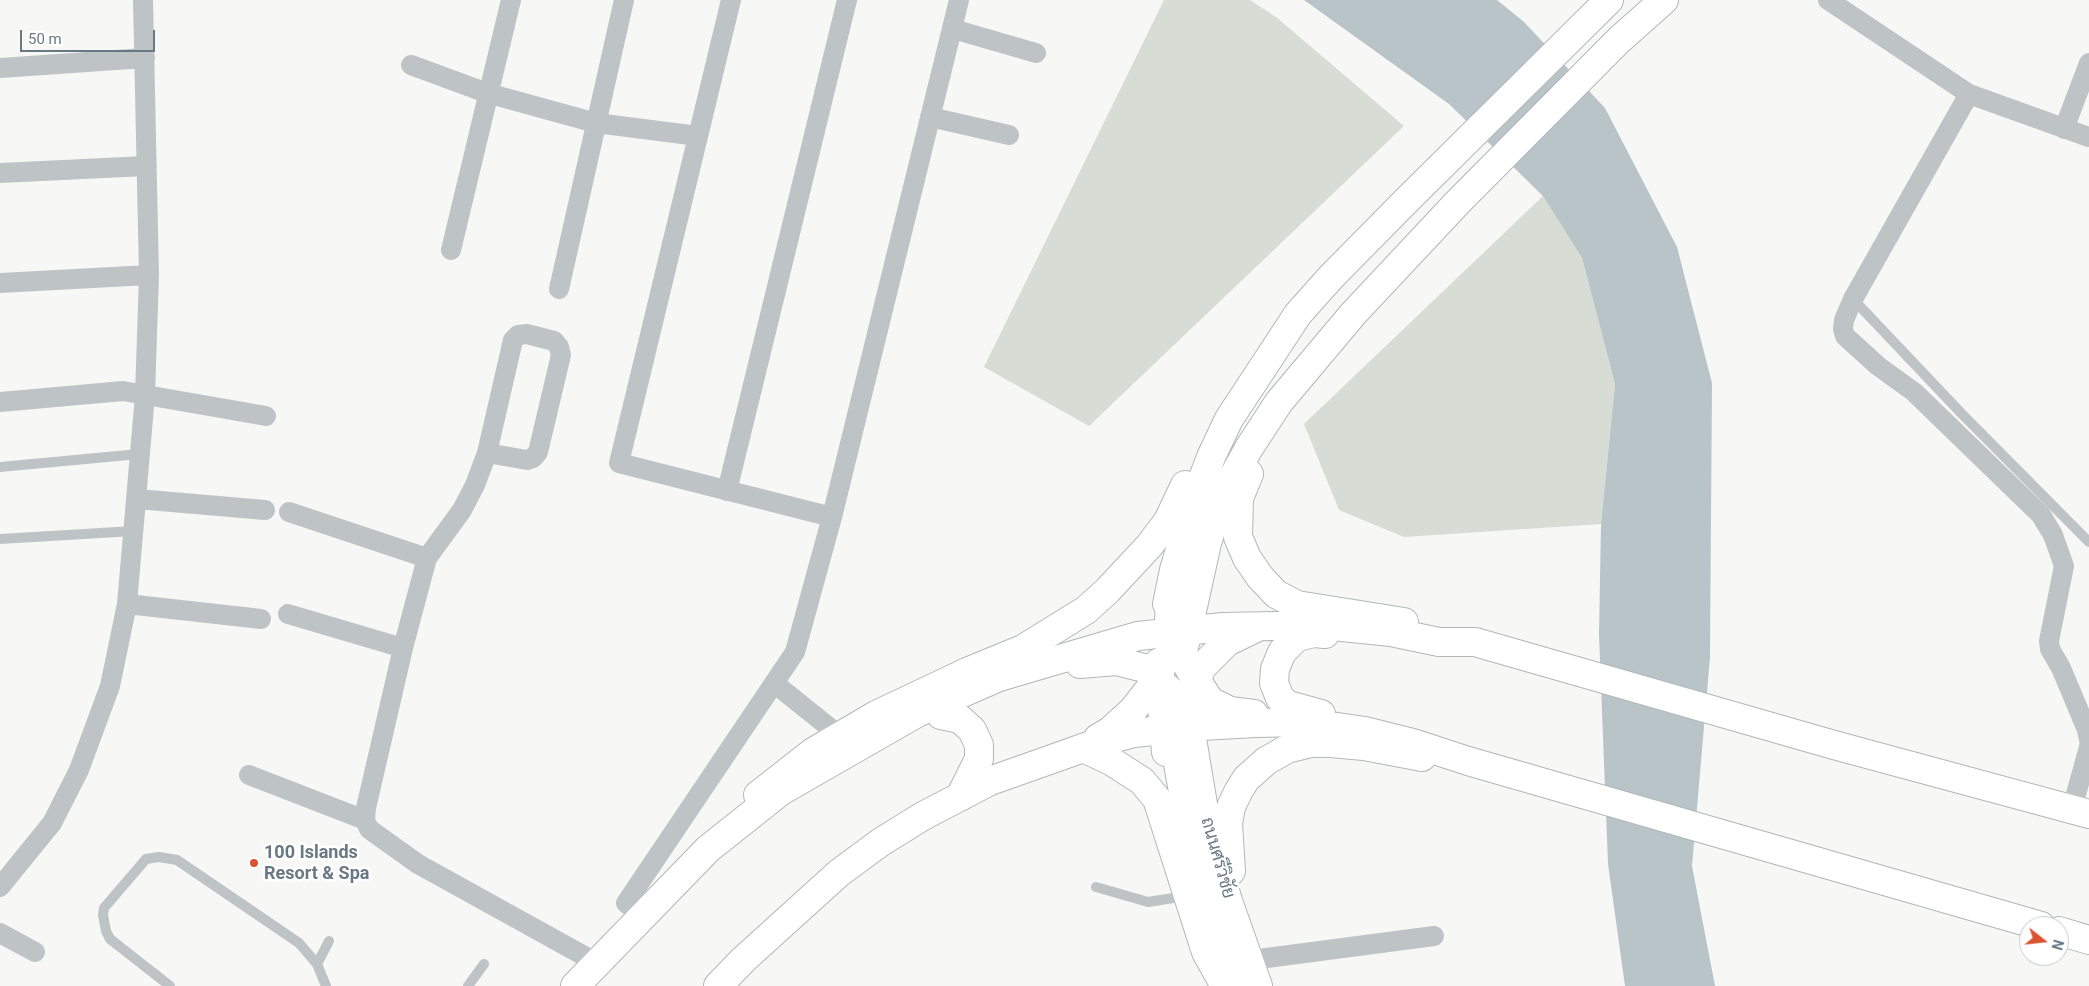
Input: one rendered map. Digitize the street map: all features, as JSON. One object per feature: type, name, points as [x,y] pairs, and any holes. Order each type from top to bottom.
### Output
[{"type":"main road","points":[[692,865],[724,821],[813,752],[876,715],[967,672],[1023,649],[1074,619],[1108,591],[1149,546],[1168,521],[1182,494],[1199,448],[1216,420],[1266,350],[1331,277],[1609,0]]},
{"type":"main road","points":[[1083,748],[1110,731],[1133,710],[1158,678],[1176,637],[1222,497],[1249,448],[1279,402],[1367,299],[1458,202],[1619,40],[1664,0]]},
{"type":"main road","points":[[1406,257],[1356,329],[1292,399],[1256,458],[1239,498],[1238,537],[1247,558],[1260,577],[1276,594],[1297,605],[1392,619],[1438,630],[1834,745],[2080,812]]},
{"type":"main road","points":[[1229,986],[1228,950],[1208,890],[1184,797],[1176,753],[1180,721],[1172,580],[1194,502],[1211,457],[1229,419],[1298,314]]},
{"type":"main road","points":[[575,986],[708,848],[781,792],[917,713],[999,677],[1138,636],[1176,637],[1267,624],[1323,626],[1403,634],[1439,642],[1475,642]]},
{"type":"main road","points":[[1180,721],[1202,667],[1227,642],[1244,632],[1267,624]]},
{"type":"main road","points":[[1403,634],[1373,638],[1314,633],[1297,637],[1282,652],[1275,669],[1274,682],[1280,698],[1288,705],[1322,714],[1380,722],[1426,735],[1444,743],[1468,761]]},
{"type":"main road","points":[[1176,637],[1196,680],[1210,701],[1230,711],[1255,714],[1322,714]]},
{"type":"main road","points":[[692,865],[740,836],[813,785],[906,732],[1008,683],[1085,663],[1116,661],[1144,668],[1158,678],[1180,721]]},
{"type":"main road","points":[[941,715],[960,719],[972,730],[979,745],[979,759],[960,797]]},
{"type":"main road","points":[[718,986],[743,960],[839,873],[881,842],[923,816],[990,781],[1083,748],[1180,721],[1303,722],[1365,731],[1437,750],[1468,761],[2019,920]]},
{"type":"main road","name":"ถนนศรีวิชัย","points":[[1180,721],[1228,901],[1260,986]]},
{"type":"main road","points":[[1260,986],[1259,959],[1240,906],[1231,872],[1228,843],[1231,807],[1246,778],[1266,761],[1287,749],[1311,743],[1364,746],[1435,760],[1468,761]]},
{"type":"main road","points":[[1083,748],[1111,761],[1142,781],[1157,799],[1186,896],[1206,952],[1229,986]]},
{"type":"main road","points":[[2069,934],[2089,940]]},
{"type":"street","points":[[0,887],[52,823],[79,770],[110,686],[127,604],[144,395],[149,274],[143,0]]},
{"type":"street","points":[[451,250],[487,93],[511,0]]},
{"type":"street","points":[[559,289],[624,0]]},
{"type":"street","points":[[731,0],[619,463],[832,517]]},
{"type":"street","points":[[727,491],[847,0]]},
{"type":"street","points":[[643,916],[626,903],[795,652],[832,517],[960,0]]},
{"type":"street","points":[[1828,0],[1969,94],[2089,137]]},
{"type":"street","points":[[953,29],[1036,53]]},
{"type":"street","points":[[0,68],[145,58]]},
{"type":"street","points":[[2064,129],[2089,63]]},
{"type":"street","points":[[410,65],[487,93],[596,123],[698,136]]},
{"type":"street","points":[[1969,94],[1853,299],[1844,320],[1845,336],[1878,366],[1914,392],[2041,515],[2053,535],[2064,566],[2049,641],[2053,656],[2061,668],[2087,730],[2089,740]]},
{"type":"street","points":[[930,117],[1009,135]]},
{"type":"street","points":[[0,174],[146,166]]},
{"type":"street","points":[[0,283],[149,274]]},
{"type":"street","points":[[487,453],[527,460],[533,458],[538,452],[562,355],[554,341],[527,334],[518,335],[513,340],[487,453],[475,486],[462,510],[427,558],[403,648],[366,808],[365,820],[369,829],[418,864],[597,963]]},
{"type":"street","points":[[0,402],[123,391],[266,416]]},
{"type":"street","points":[[137,499],[265,510]]},
{"type":"street","points":[[289,512],[427,558]]},
{"type":"street","points":[[127,604],[261,619]]},
{"type":"street","points":[[288,614],[403,648]]},
{"type":"street","points":[[774,683],[840,736]]},
{"type":"street","points":[[2080,812],[2089,747]]},
{"type":"street","points":[[249,775],[365,820]]},
{"type":"street","points":[[0,933],[35,952]]},
{"type":"street","points":[[1259,959],[1434,936]]},
{"type":"lane","points":[[1853,299],[2089,542]]},
{"type":"lane","points":[[0,467],[139,454]]},
{"type":"lane","points":[[0,539],[134,531]]},
{"type":"lane","points":[[170,986],[110,939],[104,923],[104,908],[146,859],[152,858],[168,857],[177,860],[299,943],[317,964],[326,986]]},
{"type":"lane","points":[[1096,887],[1148,902],[1186,896]]},
{"type":"lane","points":[[317,964],[329,941]]},
{"type":"lane","points":[[468,986],[484,964]]},
{"type":"shaded area","points":[[1164,0],[1250,0],[1276,17],[1404,126],[1089,426],[984,367]]},
{"type":"shaded area","points":[[1304,0],[1497,0],[1524,22],[1605,108],[1677,247],[1712,383],[1710,657],[1692,866],[1715,986],[1625,986],[1608,864],[1599,635],[1601,524],[1615,384],[1582,258],[1543,196],[1449,104]]},
{"type":"shaded area","points":[[1543,196],[1582,258],[1615,384],[1601,524],[1404,537],[1339,510],[1304,424]]},
{"type":"place","name":"100 Islands Resort & Spa","points":[[254,863]]}]
